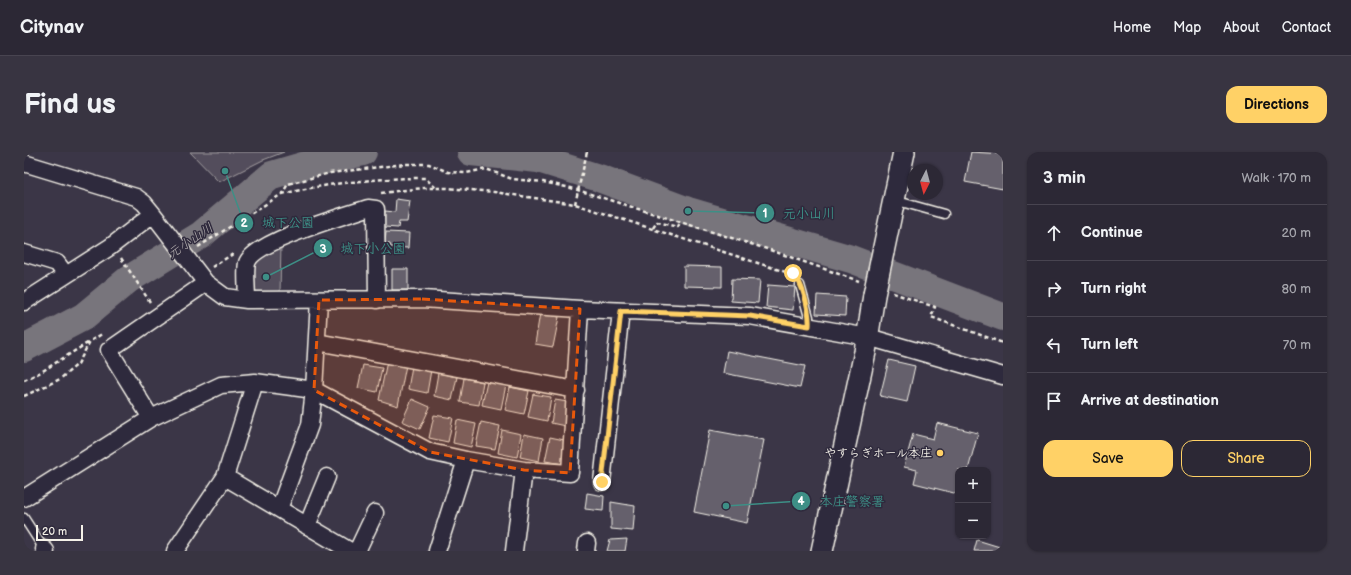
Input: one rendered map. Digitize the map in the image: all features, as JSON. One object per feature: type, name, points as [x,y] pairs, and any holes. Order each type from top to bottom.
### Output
[{"type":"street","points":[[822,551],[868,337],[875,289],[904,152]]},
{"type":"street","points":[[24,163],[136,197],[144,203],[203,274],[225,297],[248,300],[422,299],[580,309],[750,316],[868,337],[1003,376]]},
{"type":"street","points":[[248,300],[247,263],[251,257],[281,238],[317,224],[368,208],[376,209],[377,300]]},
{"type":"street","points":[[24,302],[110,246],[158,220]]},
{"type":"street","points":[[24,253],[57,263],[66,275]]},
{"type":"street","points":[[151,418],[109,350],[203,274]]},
{"type":"street","points":[[279,509],[310,425],[314,390],[319,300]]},
{"type":"street","points":[[24,498],[151,418],[221,385],[255,382],[314,390],[430,452],[524,470],[570,473],[580,309]]},
{"type":"street","points":[[602,482],[621,311]]},
{"type":"street","points":[[317,342],[576,390]]},
{"type":"street","points":[[174,551],[225,477],[255,382]]},
{"type":"street","points":[[437,551],[466,460]]},
{"type":"street","points":[[514,551],[524,470]]},
{"type":"street","points":[[225,477],[350,551]]},
{"type":"street","points":[[307,526],[327,477]]},
{"type":"street","points":[[357,551],[375,513]]},
{"type":"lane","points":[[894,200],[944,214]]},
{"type":"lane","points":[[800,285],[809,317],[809,326]]},
{"type":"lane","points":[[24,518],[45,550]]},
{"type":"path","points":[[575,204],[588,152]]},
{"type":"path","points":[[282,194],[288,184],[330,173],[406,164],[429,164],[448,172],[466,173],[486,169],[512,178],[543,182],[571,188],[767,249],[875,289],[935,307],[931,317],[1003,343]]},
{"type":"path","points":[[198,247],[282,194],[308,188],[384,178],[425,178],[436,188]]},
{"type":"path","points":[[380,194],[436,188],[494,192],[575,204],[793,273],[798,279],[800,285]]},
{"type":"path","points":[[653,228],[657,222],[678,227],[680,222]]},
{"type":"path","points":[[203,274],[239,250]]},
{"type":"path","points":[[118,255],[151,303]]},
{"type":"path","points":[[24,380],[41,372],[90,341]]},
{"type":"highlighted area","points":[[422,299],[580,309],[570,473],[524,470],[430,452],[314,390],[319,300]]},
{"type":"shaded area","points":[[190,152],[284,152],[263,160],[219,182]]},
{"type":"shaded area","points":[[281,244],[280,294],[257,294],[253,291],[253,261]]},
{"type":"building","points":[[971,152],[1003,154],[1003,189],[965,182]]},
{"type":"building","points":[[396,199],[410,201],[407,222],[399,222],[398,228],[384,227],[385,211],[395,212]]},
{"type":"building","points":[[386,232],[409,233],[408,248],[391,247],[390,244],[385,243]]},
{"type":"building","points":[[684,266],[722,267],[722,287],[684,286]]},
{"type":"building","points":[[392,269],[408,269],[408,290],[392,290]]},
{"type":"building","points":[[732,279],[760,280],[758,303],[731,301]]},
{"type":"building","points":[[768,285],[795,287],[793,310],[766,307]]},
{"type":"building","points":[[817,295],[846,297],[845,316],[816,314]]},
{"type":"building","points":[[540,313],[559,317],[553,347],[535,344]]},
{"type":"building","points":[[727,351],[805,366],[800,388],[723,373]]},
{"type":"building","points":[[889,360],[915,366],[907,402],[880,396]]},
{"type":"building","points":[[387,361],[406,365],[398,406],[379,400]]},
{"type":"building","points":[[363,365],[382,368],[377,392],[358,388]]},
{"type":"building","points":[[412,366],[431,370],[427,393],[408,389]]},
{"type":"building","points":[[438,373],[457,377],[452,400],[434,396]]},
{"type":"building","points":[[464,378],[483,382],[479,405],[460,402]]},
{"type":"building","points":[[487,382],[506,385],[501,409],[482,405]]},
{"type":"building","points":[[510,387],[529,391],[524,414],[505,410]]},
{"type":"building","points":[[533,394],[551,397],[547,421],[528,417]]},
{"type":"building","points":[[412,399],[430,407],[420,429],[402,421]]},
{"type":"building","points":[[555,400],[574,403],[570,427],[551,423]]},
{"type":"building","points":[[434,415],[453,418],[448,442],[429,438]]},
{"type":"building","points":[[457,420],[476,424],[471,447],[453,443]]},
{"type":"building","points":[[481,422],[500,426],[495,449],[476,446]]},
{"type":"building","name":"やすらぎホール本庄","points":[[937,423],[978,433],[969,467],[955,467],[955,493],[914,483],[917,470],[904,467],[913,434],[933,439]]},
{"type":"building","points":[[502,430],[521,434],[517,457],[498,453]]},
{"type":"building","points":[[710,430],[764,440],[747,523],[694,512]]},
{"type":"building","points":[[524,434],[543,438],[539,461],[520,457]]},
{"type":"building","points":[[550,437],[569,441],[564,464],[545,461]]},
{"type":"building","points":[[587,493],[604,496],[603,511],[585,509]]},
{"type":"building","points":[[611,502],[635,506],[633,531],[611,529]]},
{"type":"building","points":[[627,539],[625,551],[607,551],[610,540]]},
{"type":"building","points":[[977,540],[1003,548],[1003,551],[974,551]]},
{"type":"waterway","name":"元小山川","points":[[24,348],[83,317],[129,279],[201,235],[272,175],[313,163],[363,152]]},
{"type":"waterway","name":"元小山川","points":[[471,152],[538,159],[599,178],[688,211],[851,259],[1003,317]]},
{"type":"place","name":"城下公園","points":[[225,171]]},
{"type":"place","name":"元小山川","points":[[688,211]]},
{"type":"place","name":"城下小公園","points":[[266,277]]},
{"type":"place","name":"やすらぎホール本庄","points":[[940,453]]},
{"type":"place","name":"本庄警察署","points":[[726,506]]},
{"type":"route","points":[[602,482],[621,311],[750,316],[809,326],[809,317],[798,279],[793,273]]}]
